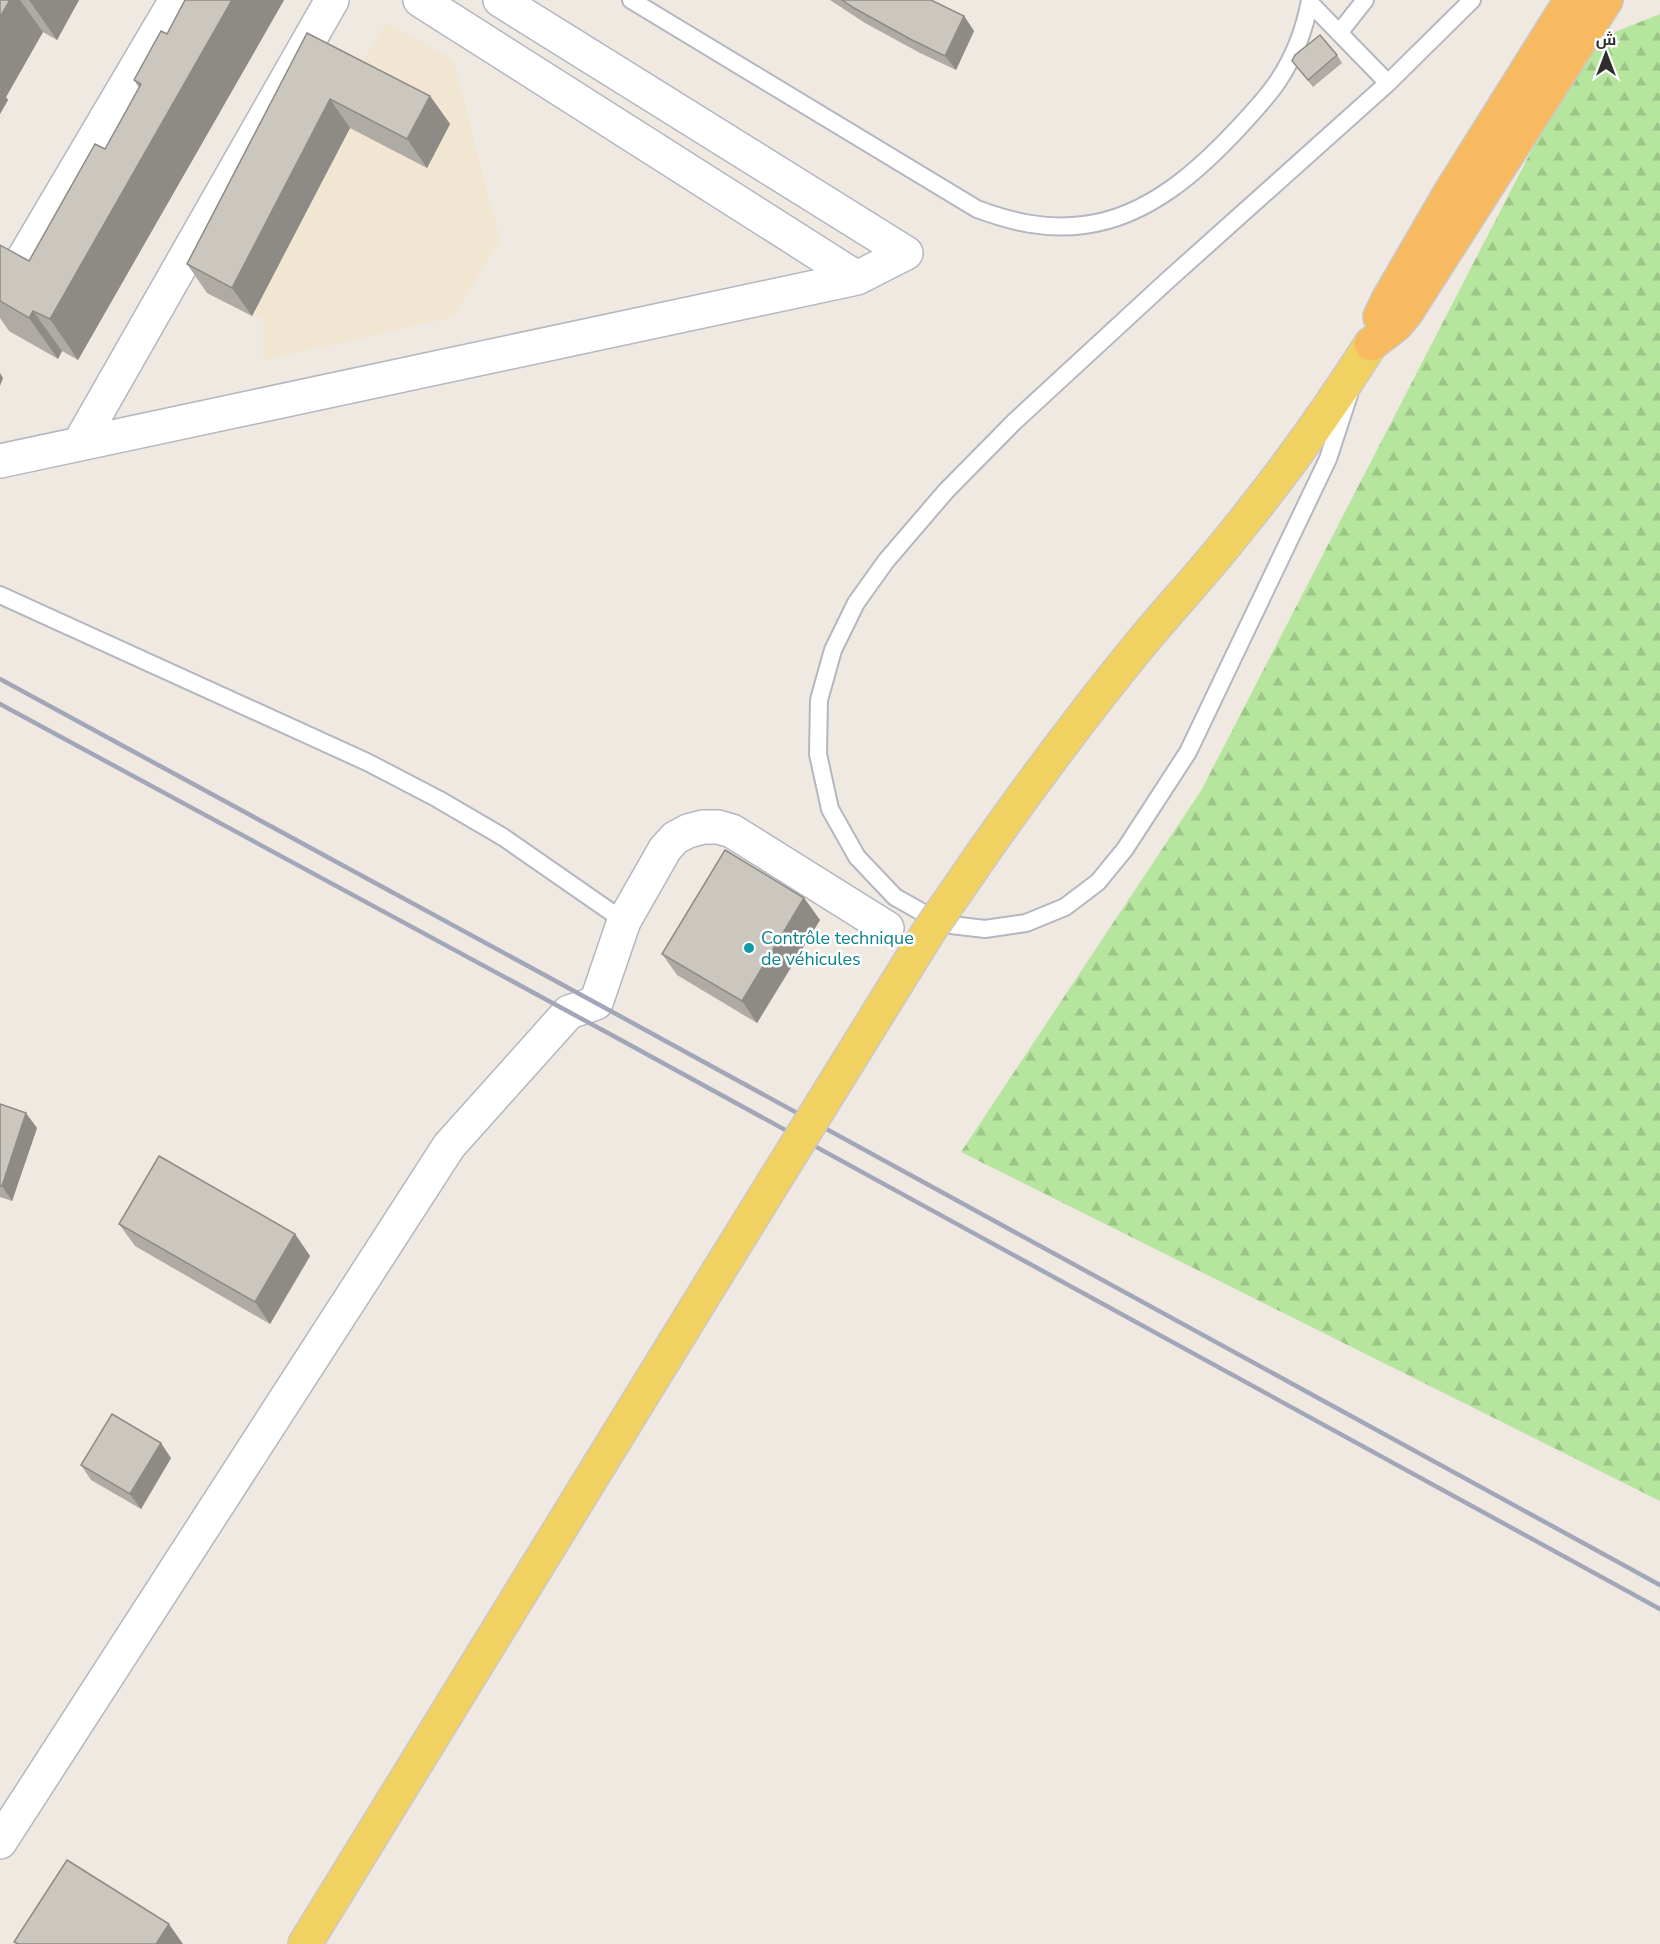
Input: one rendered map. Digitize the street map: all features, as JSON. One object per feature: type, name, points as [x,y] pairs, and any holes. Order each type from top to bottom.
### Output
[{"type":"highway","points":[[1364,356],[1388,300],[1438,213],[1571,0]]},
{"type":"highway","points":[[1364,356],[1406,314],[1606,0]]},
{"type":"main road","points":[[304,1944],[929,932],[987,847],[1087,712],[1139,646],[1237,531],[1278,478],[1364,356]]},
{"type":"street","points":[[0,298],[176,0]]},
{"type":"street","points":[[79,444],[332,0]]},
{"type":"street","points":[[420,0],[857,278]]},
{"type":"street","points":[[0,461],[857,278],[906,253],[502,1],[472,33]]},
{"type":"street","points":[[0,1842],[449,1146],[569,1012],[596,1003],[624,921],[665,849],[675,838],[703,827],[718,827],[732,831],[887,928]]},
{"type":"lane","points":[[631,0],[977,209],[1023,223],[1062,226],[1085,225],[1130,213],[1180,182],[1224,144],[1263,102],[1279,79],[1303,29],[1310,1]]},
{"type":"lane","points":[[1339,33],[1365,0]]},
{"type":"lane","points":[[1364,356],[1328,459],[1188,752],[1125,849],[1098,882],[1065,907],[1026,923],[985,929],[943,924],[895,897],[857,857],[830,809],[818,754],[819,700],[833,650],[856,603],[886,561],[945,491],[1014,422],[1168,280],[1388,84],[1472,0]]},
{"type":"lane","points":[[1310,1],[1388,84]]},
{"type":"lane","points":[[0,595],[388,773],[438,799],[503,837],[624,921]]},
{"type":"shaded area","points":[[387,22],[453,60],[500,240],[453,317],[263,361],[263,319],[218,300]]},
{"type":"green space","points":[[1660,14],[1660,1501],[961,1152],[1202,789],[1587,43]]},
{"type":"building","points":[[0,0],[10,0],[0,17]]},
{"type":"building","points":[[185,0],[232,0],[50,319],[33,311],[29,318],[0,301],[0,245],[29,261],[95,144],[105,149],[141,84],[134,80],[161,31],[167,34]]},
{"type":"building","points":[[842,0],[931,0],[964,16],[945,56]]},
{"type":"building","points":[[307,33],[430,96],[407,139],[330,99],[232,288],[187,264]]},
{"type":"building","points":[[1320,35],[1337,55],[1308,80],[1292,61],[1295,55]]},
{"type":"building","name":"Contrôle technique de véhicules","points":[[725,850],[804,898],[742,1001],[662,954]]},
{"type":"building","points":[[0,1104],[26,1113],[2,1186],[0,1186]]},
{"type":"building","points":[[159,1156],[295,1234],[255,1302],[119,1224]]},
{"type":"building","points":[[112,1414],[161,1443],[130,1494],[81,1465]]},
{"type":"building","points":[[67,1860],[169,1924],[156,1944],[18,1944],[14,1942]]},
{"type":"railway","points":[[0,679],[1660,1585]]},
{"type":"railway","points":[[0,704],[619,1039],[1660,1609]]},
{"type":"place","name":"Contrôle technique de véhicules","points":[[749,948]]}]
